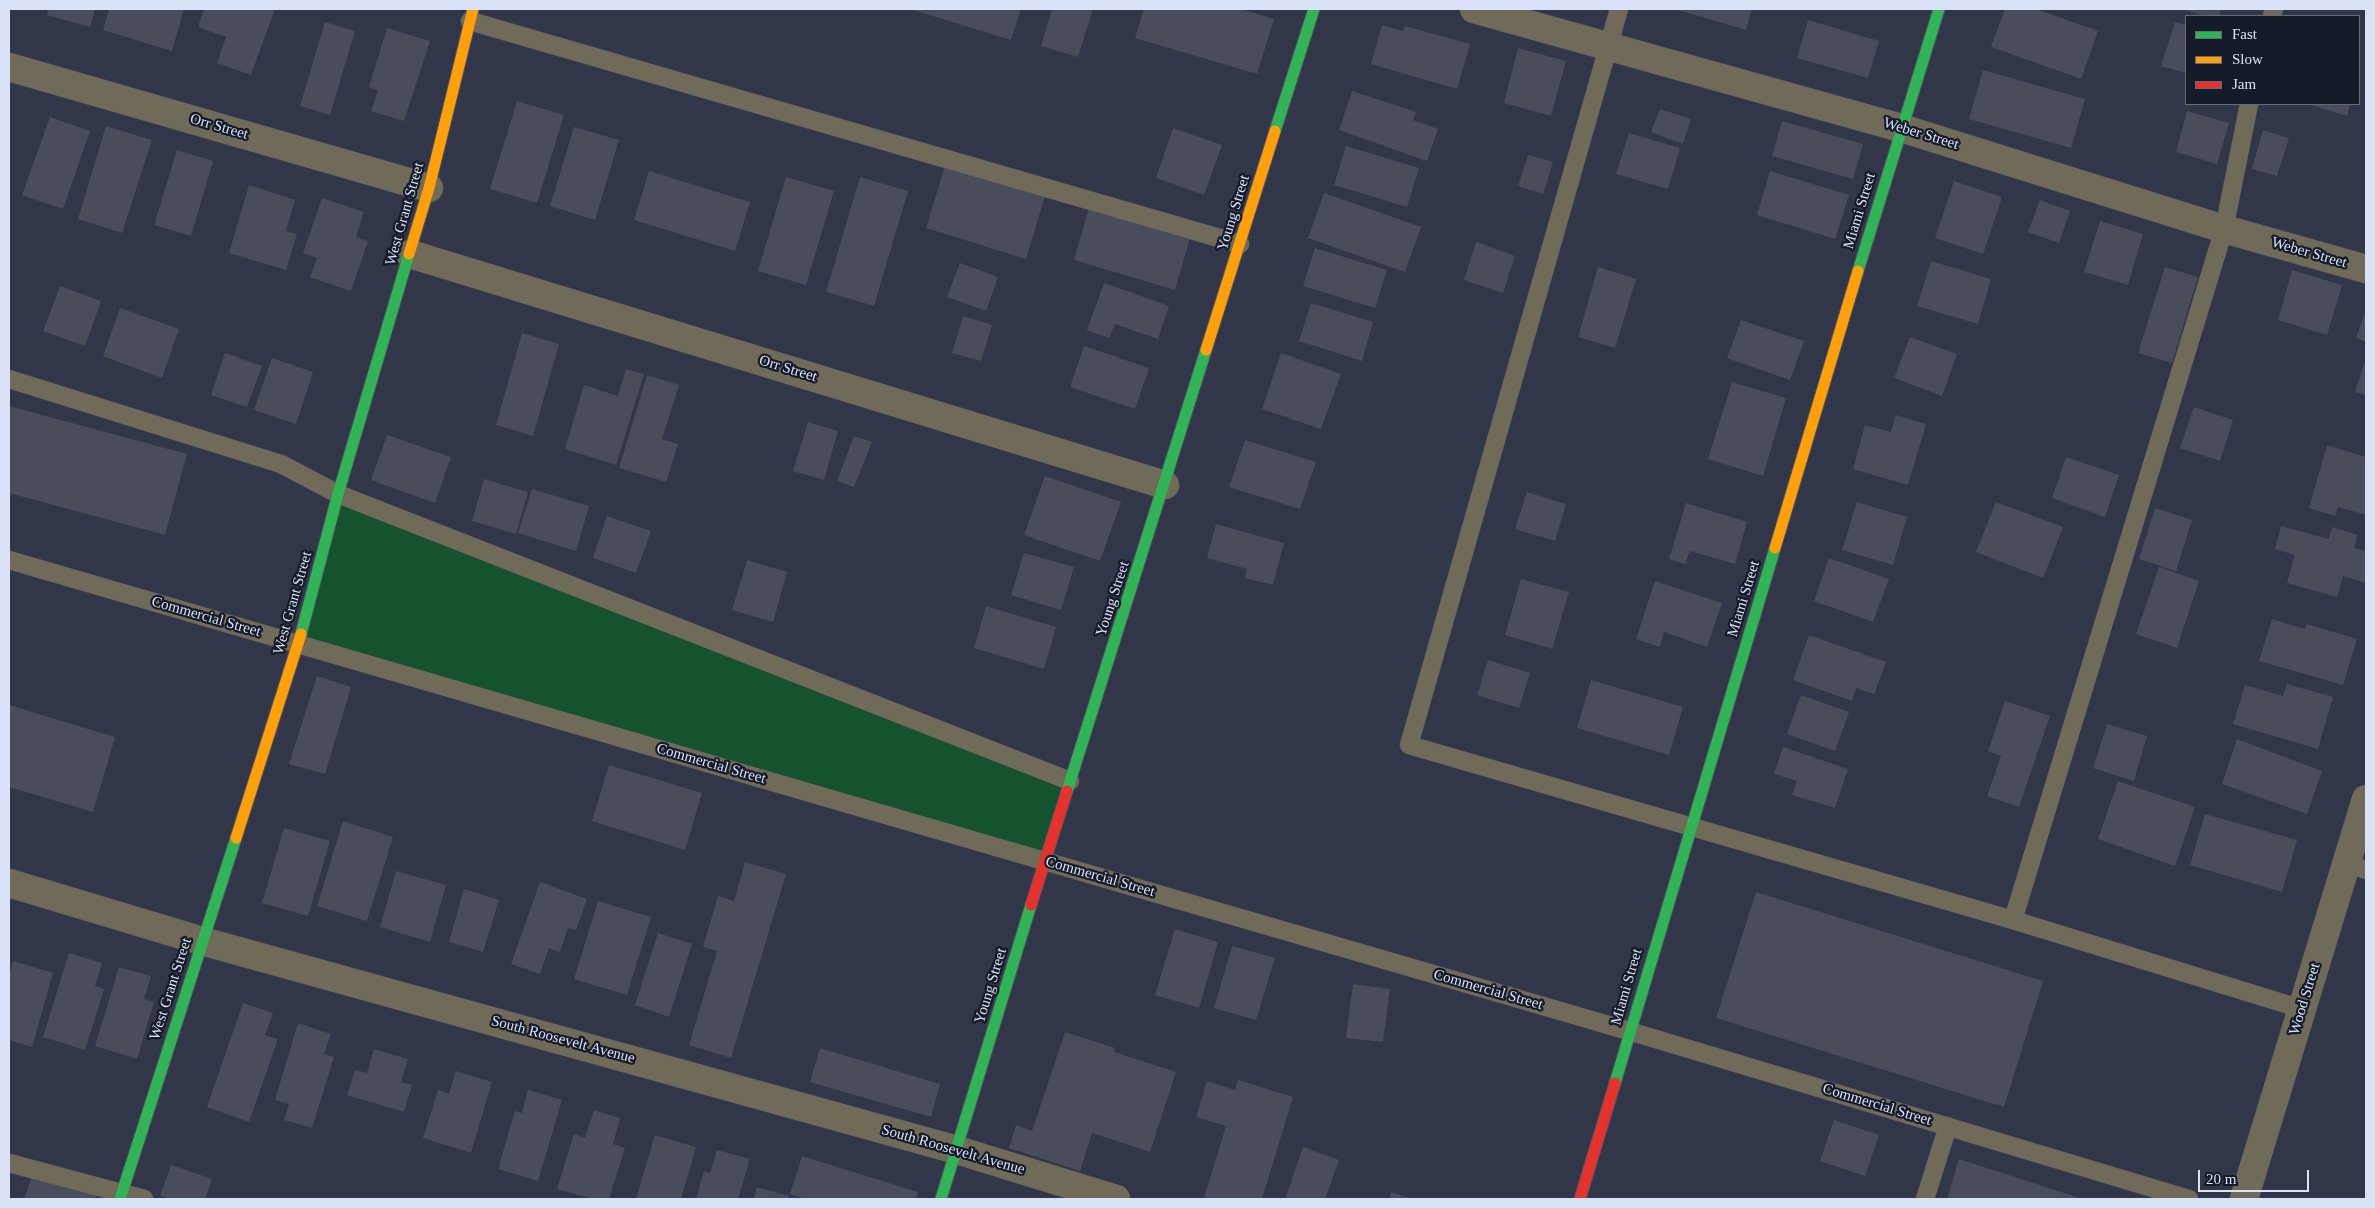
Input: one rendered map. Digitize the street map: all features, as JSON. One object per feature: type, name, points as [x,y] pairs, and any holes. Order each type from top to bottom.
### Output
[{"type":"street","name":"Young Street","points":[[941,1199],[1070,781],[1314,9]]},
{"type":"street","name":"Weber Street","points":[[1474,9],[1901,128],[2224,228],[2366,269]]},
{"type":"street","name":"Miami Street","points":[[1580,1199],[1690,827],[1901,128],[1939,9]]},
{"type":"street","name":"West Grant Street","points":[[121,1196],[298,644],[338,494],[429,188],[472,15]]},
{"type":"street","name":"Orr Street","points":[[9,67],[429,188]]},
{"type":"street","name":"Orr Street","points":[[410,254],[1165,485]]},
{"type":"street","name":"Wood Street","points":[[2244,1199],[2302,1009],[2356,867],[2366,799]]},
{"type":"street","name":"South Roosevelt Avenue","points":[[9,883],[202,940],[957,1150],[1116,1199]]},
{"type":"lane","points":[[1619,9],[1409,745],[2013,920],[2302,1009]]},
{"type":"lane","points":[[472,15],[1240,244]]},
{"type":"lane","points":[[2013,920],[2224,228],[2249,105]]},
{"type":"lane","points":[[9,379],[281,464],[338,494],[1070,781]]},
{"type":"lane","name":"Commercial Street","points":[[9,560],[1629,1031],[2189,1199]]},
{"type":"lane","points":[[1925,1199],[1948,1126]]},
{"type":"lane","points":[[9,1163],[121,1196],[144,1199]]},
{"type":"green space","points":[[338,494],[1070,781],[1045,861],[298,644]]},
{"type":"building","points":[[48,9],[95,9],[90,27],[47,15]]},
{"type":"building","points":[[109,9],[184,9],[172,51],[103,30]]},
{"type":"building","points":[[204,9],[275,9],[251,75],[217,63],[226,37],[198,27]]},
{"type":"building","points":[[910,9],[1021,9],[1011,40]]},
{"type":"building","points":[[1052,9],[1093,9],[1078,57],[1041,46]]},
{"type":"building","points":[[1144,9],[1241,9],[1274,19],[1257,74],[1135,38]]},
{"type":"building","points":[[1675,9],[1752,9],[1746,30]]},
{"type":"building","points":[[2005,9],[2036,9],[2098,31],[2081,79],[1991,47]]},
{"type":"building","points":[[2181,9],[2221,9],[2219,15],[2202,15]]},
{"type":"building","points":[[1808,20],[1879,41],[1868,78],[1797,58]]},
{"type":"building","points":[[325,22],[355,31],[330,115],[300,106]]},
{"type":"building","points":[[2175,22],[2185,25],[2185,73],[2161,66]]},
{"type":"building","points":[[1382,25],[1403,31],[1405,26],[1470,44],[1457,89],[1371,64]]},
{"type":"building","points":[[387,28],[430,41],[404,121],[371,111],[378,90],[369,87]]},
{"type":"building","points":[[1518,48],[1566,61],[1551,116],[1504,103]]},
{"type":"building","points":[[1983,70],[2085,99],[2071,148],[1969,119]]},
{"type":"building","points":[[1352,91],[1416,112],[1413,120],[1438,129],[1427,161],[1339,130]]},
{"type":"building","points":[[517,101],[564,115],[537,203],[490,189]]},
{"type":"building","points":[[2311,105],[2350,105],[2347,116]]},
{"type":"building","points":[[1660,109],[1691,119],[1683,144],[1651,132]]},
{"type":"building","points":[[2187,111],[2229,123],[2217,164],[2176,152]]},
{"type":"building","points":[[50,117],[90,131],[63,209],[22,195]]},
{"type":"building","points":[[1782,121],[1863,144],[1853,179],[1772,156]]},
{"type":"building","points":[[106,126],[152,140],[122,233],[78,219]]},
{"type":"building","points":[[574,127],[619,140],[595,220],[550,206]]},
{"type":"building","points":[[1173,128],[1222,145],[1204,195],[1156,178]]},
{"type":"building","points":[[2263,130],[2289,138],[2277,176],[2252,169]]},
{"type":"building","points":[[1629,133],[1680,148],[1668,189],[1616,174]]},
{"type":"building","points":[[1346,146],[1419,168],[1407,207],[1334,185]]},
{"type":"building","points":[[177,150],[213,161],[191,236],[154,225]]},
{"type":"building","points":[[1528,155],[1553,162],[1543,194],[1518,186]]},
{"type":"building","points":[[945,166],[1045,196],[1026,259],[926,228]]},
{"type":"building","points":[[649,171],[750,202],[735,251],[634,220]]},
{"type":"building","points":[[1770,171],[1849,195],[1835,239],[1757,215]]},
{"type":"building","points":[[786,177],[834,191],[806,285],[758,271]]},
{"type":"building","points":[[860,177],[908,191],[874,306],[826,292]]},
{"type":"building","points":[[1954,181],[2002,197],[1983,254],[1935,238]]},
{"type":"building","points":[[249,185],[295,200],[286,231],[297,234],[286,270],[229,253]]},
{"type":"building","points":[[1324,193],[1421,227],[1405,272],[1308,238]]},
{"type":"building","points":[[322,198],[364,212],[356,237],[368,241],[351,291],[310,277],[317,258],[303,253]]},
{"type":"building","points":[[2040,200],[2070,211],[2059,243],[2028,232]]},
{"type":"building","points":[[1089,208],[1190,238],[1175,290],[1074,260]]},
{"type":"building","points":[[2100,221],[2143,234],[2128,285],[2084,272]]},
{"type":"building","points":[[1476,242],[1515,256],[1503,293],[1464,280]]},
{"type":"building","points":[[1315,248],[1387,270],[1375,308],[1303,286]]},
{"type":"building","points":[[1931,261],[1991,279],[1978,324],[1917,306]]},
{"type":"building","points":[[960,263],[998,277],[986,311],[947,297]]},
{"type":"building","points":[[1598,267],[1636,279],[1615,348],[1578,337]]},
{"type":"building","points":[[2165,267],[2198,277],[2172,363],[2138,353]]},
{"type":"building","points":[[2292,270],[2342,285],[2327,335],[2278,320]]},
{"type":"building","points":[[1104,283],[1169,306],[1158,339],[1115,324],[1109,338],[1087,330]]},
{"type":"building","points":[[60,286],[101,301],[85,346],[43,331]]},
{"type":"building","points":[[1311,303],[1373,322],[1362,361],[1299,341]]},
{"type":"building","points":[[120,308],[179,329],[162,378],[103,356]]},
{"type":"building","points":[[2366,310],[2366,342],[2356,338]]},
{"type":"building","points":[[963,316],[992,325],[981,361],[952,353]]},
{"type":"building","points":[[1741,320],[1804,341],[1790,380],[1727,358]]},
{"type":"building","points":[[522,333],[559,344],[533,436],[496,425]]},
{"type":"building","points":[[1910,337],[1957,354],[1942,396],[1894,378]]},
{"type":"building","points":[[1084,346],[1149,368],[1135,409],[1070,387]]},
{"type":"building","points":[[225,353],[262,366],[247,407],[211,395]]},
{"type":"building","points":[[1281,353],[1341,374],[1321,429],[1262,409]]},
{"type":"building","points":[[272,358],[313,372],[296,424],[254,410]]},
{"type":"building","points":[[2366,358],[2366,395],[2355,392]]},
{"type":"building","points":[[626,369],[644,374],[616,465],[565,449],[584,385],[618,396]]},
{"type":"building","points":[[647,375],[679,385],[662,439],[678,444],[666,482],[619,468]]},
{"type":"building","points":[[1732,382],[1786,398],[1763,476],[1708,459]]},
{"type":"building","points":[[9,406],[187,454],[165,535],[9,493]]},
{"type":"building","points":[[2194,407],[2233,420],[2220,461],[2180,448]]},
{"type":"building","points":[[1896,415],[1926,424],[1908,485],[1853,469],[1865,425],[1891,432]]},
{"type":"building","points":[[808,422],[838,431],[824,480],[793,471]]},
{"type":"building","points":[[387,435],[451,457],[435,503],[371,480]]},
{"type":"building","points":[[854,436],[872,442],[854,487],[837,481]]},
{"type":"building","points":[[1245,440],[1316,462],[1300,509],[1229,487]]},
{"type":"building","points":[[2327,445],[2366,457],[2366,515],[2338,507],[2335,516],[2309,508]]},
{"type":"building","points":[[2066,457],[2119,475],[2105,517],[2052,498]]},
{"type":"building","points":[[1045,476],[1121,502],[1100,561],[1024,535]]},
{"type":"building","points":[[484,479],[528,492],[516,534],[472,521]]},
{"type":"building","points":[[532,489],[589,506],[576,551],[518,533]]},
{"type":"building","points":[[1527,492],[1566,504],[1555,541],[1515,529]]},
{"type":"building","points":[[1857,502],[1907,517],[1893,565],[1842,550]]},
{"type":"building","points":[[1996,502],[2063,527],[2043,578],[1976,552]]},
{"type":"building","points":[[1686,503],[1747,522],[1735,564],[1690,551],[1685,564],[1669,559]]},
{"type":"building","points":[[2155,508],[2192,520],[2176,571],[2139,559]]},
{"type":"building","points":[[607,516],[651,531],[636,573],[593,558]]},
{"type":"building","points":[[1216,524],[1284,543],[1273,585],[1245,578],[1247,569],[1207,558]]},
{"type":"building","points":[[2281,526],[2329,539],[2332,527],[2358,535],[2354,548],[2366,551],[2366,583],[2343,576],[2337,597],[2287,583],[2295,555],[2275,549]]},
{"type":"building","points":[[1024,553],[1074,567],[1061,610],[1011,595]]},
{"type":"building","points":[[1829,558],[1889,579],[1873,622],[1814,601]]},
{"type":"building","points":[[747,560],[787,572],[773,622],[732,610]]},
{"type":"building","points":[[2159,567],[2199,581],[2177,648],[2136,634]]},
{"type":"building","points":[[1521,579],[1569,592],[1552,649],[1505,635]]},
{"type":"building","points":[[1655,581],[1722,603],[1707,647],[1664,632],[1660,647],[1636,639]]},
{"type":"building","points":[[986,606],[1056,627],[1044,669],[974,648]]},
{"type":"building","points":[[2272,619],[2305,629],[2307,624],[2357,639],[2343,685],[2259,661]]},
{"type":"building","points":[[1809,635],[1886,662],[1874,694],[1856,688],[1852,701],[1793,680]]},
{"type":"building","points":[[1488,660],[1530,673],[1519,708],[1477,695]]},
{"type":"building","points":[[317,676],[351,687],[325,774],[289,764]]},
{"type":"building","points":[[1591,680],[1683,707],[1669,755],[1577,728]]},
{"type":"building","points":[[2287,684],[2333,697],[2318,749],[2233,724],[2245,685],[2283,696]]},
{"type":"building","points":[[1801,695],[1849,712],[1835,751],[1787,734]]},
{"type":"building","points":[[2005,701],[2050,716],[2019,807],[1987,796],[2001,756],[1988,751]]},
{"type":"building","points":[[9,705],[115,737],[93,812],[9,787]]},
{"type":"building","points":[[2107,724],[2147,736],[2134,781],[2093,768]]},
{"type":"building","points":[[2237,739],[2322,771],[2307,814],[2222,784]]},
{"type":"building","points":[[1783,747],[1848,769],[1835,808],[1792,795],[1797,781],[1774,774]]},
{"type":"building","points":[[609,765],[702,793],[685,850],[592,821]]},
{"type":"building","points":[[2118,781],[2195,807],[2175,866],[2098,839]]},
{"type":"building","points":[[2205,814],[2297,840],[2282,892],[2190,865]]},
{"type":"building","points":[[343,821],[393,837],[367,921],[317,906]]},
{"type":"building","points":[[284,828],[330,841],[308,916],[262,903]]},
{"type":"building","points":[[745,862],[786,874],[731,1058],[689,1045],[717,951],[703,947],[718,896],[734,901]]},
{"type":"building","points":[[396,871],[446,885],[430,942],[380,927]]},
{"type":"building","points":[[540,882],[587,899],[576,930],[568,928],[560,952],[549,948],[540,974],[511,964]]},
{"type":"building","points":[[464,889],[499,900],[483,952],[449,942]]},
{"type":"building","points":[[1756,892],[2043,981],[2004,1107],[1716,1018]]},
{"type":"building","points":[[598,901],[651,917],[627,995],[574,979]]},
{"type":"building","points":[[1175,929],[1218,942],[1199,1008],[1155,995]]},
{"type":"building","points":[[658,933],[692,944],[669,1017],[635,1005]]},
{"type":"building","points":[[1232,946],[1275,958],[1256,1020],[1214,1008]]},
{"type":"building","points":[[69,953],[102,963],[95,986],[104,989],[85,1050],[43,1037]]},
{"type":"building","points":[[13,961],[53,973],[32,1047],[9,1040],[9,976]]},
{"type":"building","points":[[119,967],[151,976],[144,999],[154,1002],[137,1059],[95,1046]]},
{"type":"building","points":[[1353,984],[1390,989],[1383,1042],[1346,1038]]},
{"type":"building","points":[[243,1003],[273,1013],[265,1035],[278,1039],[249,1122],[207,1107]]},
{"type":"building","points":[[298,1023],[331,1034],[324,1054],[334,1057],[312,1128],[284,1120],[289,1104],[275,1100]]},
{"type":"building","points":[[1065,1032],[1115,1048],[1114,1052],[1176,1072],[1150,1152],[1092,1133],[1080,1171],[1009,1148],[1016,1125],[1032,1131]]},
{"type":"building","points":[[820,1048],[940,1084],[931,1117],[810,1082]]},
{"type":"building","points":[[374,1049],[408,1059],[401,1082],[412,1085],[404,1112],[347,1095],[355,1070],[367,1073]]},
{"type":"building","points":[[456,1071],[492,1082],[471,1153],[423,1138],[438,1090],[449,1094]]},
{"type":"building","points":[[1238,1080],[1293,1097],[1262,1199],[1204,1198],[1226,1126],[1196,1117],[1207,1081],[1235,1090]]},
{"type":"building","points":[[528,1090],[562,1100],[538,1181],[498,1169],[515,1111],[522,1113]]},
{"type":"building","points":[[594,1110],[620,1118],[613,1144],[625,1148],[609,1199],[593,1199],[557,1189],[574,1134],[585,1138]]},
{"type":"building","points":[[1834,1120],[1879,1135],[1865,1176],[1820,1161]]},
{"type":"building","points":[[655,1135],[696,1147],[681,1199],[636,1199]]},
{"type":"building","points":[[1303,1147],[1339,1160],[1325,1199],[1285,1199]]},
{"type":"building","points":[[717,1150],[750,1159],[738,1199],[696,1199],[704,1171],[710,1173]]},
{"type":"building","points":[[802,1156],[918,1192],[916,1199],[806,1199],[790,1194]]},
{"type":"building","points":[[1959,1159],[2083,1199],[1947,1199]]},
{"type":"building","points":[[171,1165],[212,1179],[205,1199],[170,1199],[160,1196]]},
{"type":"building","points":[[33,1173],[97,1194],[95,1199],[24,1199]]},
{"type":"building","points":[[757,1187],[789,1196],[788,1199],[754,1199]]},
{"type":"building","points":[[1391,1192],[1412,1199],[1389,1199]]},
{"type":"traffic: fast","points":[[1275,131],[1314,9]]},
{"type":"traffic: fast","points":[[1858,271],[1939,9]]},
{"type":"traffic: fast","points":[[301,634],[338,494],[409,254]]},
{"type":"traffic: fast","points":[[1067,791],[1206,350]]},
{"type":"traffic: fast","points":[[1615,1083],[1775,548]]},
{"type":"traffic: fast","points":[[120,1199],[236,838]]},
{"type":"traffic: fast","points":[[941,1199],[1031,905]]},
{"type":"traffic: slow","points":[[409,254],[429,188],[473,9]]},
{"type":"traffic: slow","points":[[1206,350],[1275,131]]},
{"type":"traffic: slow","points":[[1775,548],[1858,271]]},
{"type":"traffic: slow","points":[[236,838],[301,634]]},
{"type":"traffic: jam","points":[[1031,905],[1067,791]]},
{"type":"traffic: jam","points":[[1580,1199],[1615,1083]]}]
